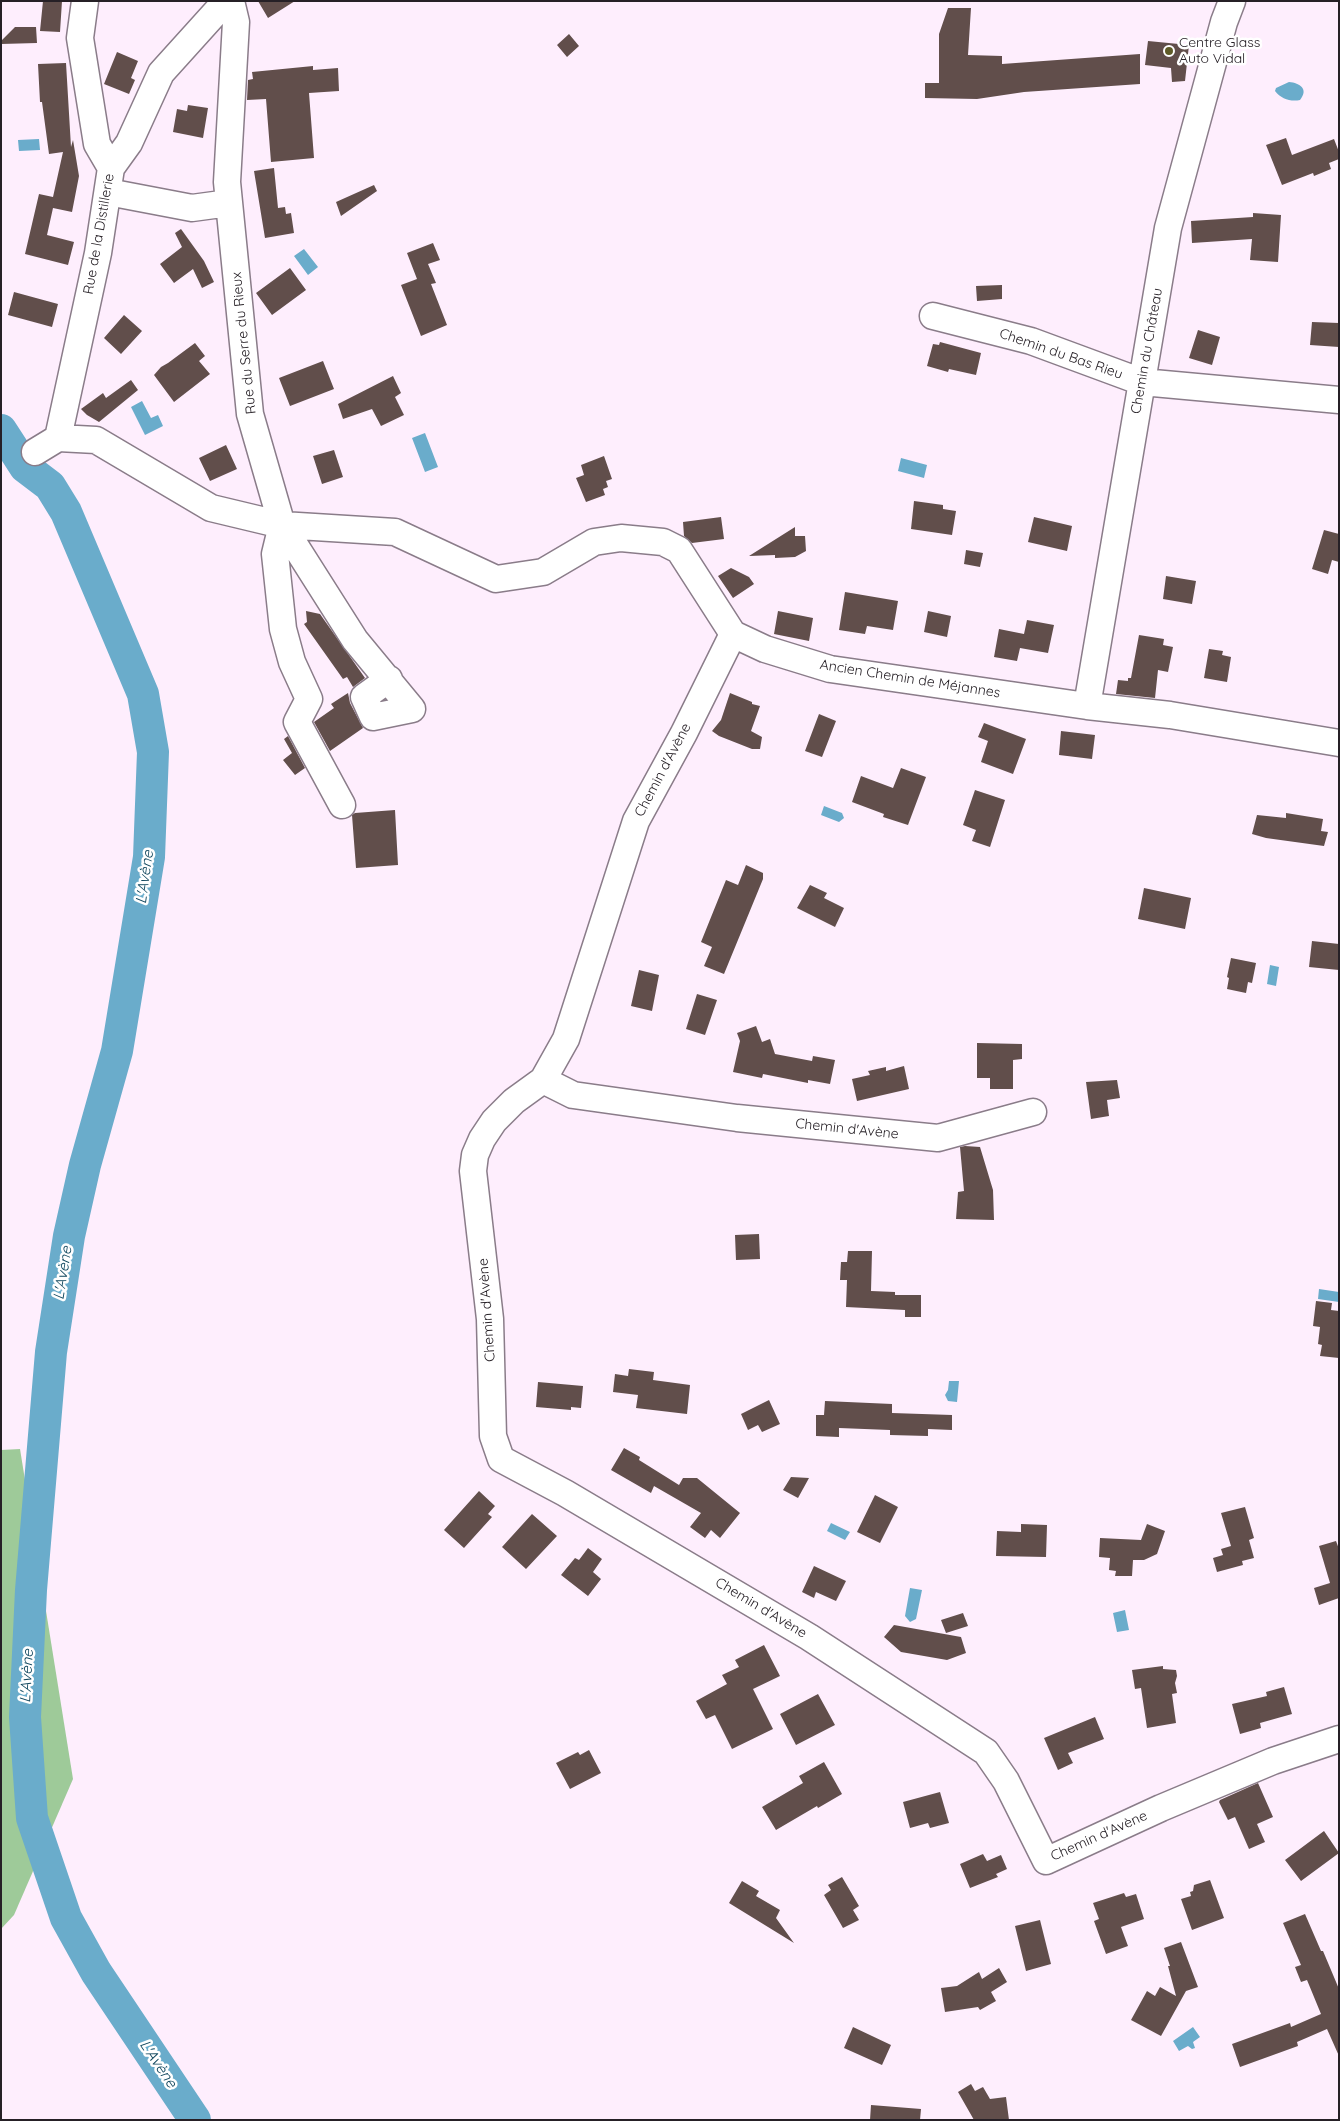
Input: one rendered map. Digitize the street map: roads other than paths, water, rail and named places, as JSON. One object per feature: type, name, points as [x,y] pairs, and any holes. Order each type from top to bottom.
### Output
[{"type":"street","name":"Rue de la Distillerie","points":[[58,438],[98,253],[110,180],[97,144],[80,38],[85,1]]},
{"type":"street","points":[[226,1],[160,72],[130,143],[110,180],[192,208],[229,203]]},
{"type":"street","name":"Rue du Serre du Rieux","points":[[231,1],[236,22],[227,182],[250,414],[282,525],[355,640],[389,679]]},
{"type":"street","name":"Chemin du Château","points":[[1087,706],[1168,228],[1224,22],[1232,1]]},
{"type":"street","name":"Chemin du Bas Rieu","points":[[933,316],[1031,341],[1142,382],[1339,400]]},
{"type":"street","points":[[35,452],[58,438],[96,440],[211,508],[282,525],[395,532],[496,579],[543,572],[594,542],[622,538],[663,542],[679,550],[733,634]]},
{"type":"street","points":[[282,525],[275,554],[283,630],[292,662],[309,699],[297,722],[342,805]]},
{"type":"street","name":"Ancien Chemin de Méjannes","points":[[733,634],[764,649],[830,669],[1087,706],[1170,715],[1339,743]]},
{"type":"street","name":"Chemin d'Avène","points":[[733,634],[684,732],[636,821],[566,1038],[543,1080],[514,1101],[494,1121],[482,1139],[475,1155],[473,1171],[490,1319],[493,1436],[501,1458],[574,1498],[809,1637],[986,1752],[1006,1781],[1046,1861],[1161,1808],[1273,1761],[1339,1739]]},
{"type":"street","name":"Chemin d'Avène","points":[[543,1080],[573,1095],[737,1118],[938,1138],[1033,1112]]},
{"type":"water","points":[[1289,82],[1302,87],[1304,93],[1300,100],[1286,99],[1275,91],[1276,88]]},
{"type":"water","points":[[39,139],[40,150],[19,151],[18,140]]},
{"type":"water","points":[[304,249],[318,267],[308,275],[294,256]]},
{"type":"water","points":[[142,401],[151,418],[158,415],[163,426],[145,435],[131,407]]},
{"type":"water","points":[[425,433],[438,467],[425,472],[412,438]]},
{"type":"water","points":[[901,458],[927,465],[924,478],[898,471]]},
{"type":"water","points":[[824,806],[842,813],[844,818],[839,822],[821,815]]},
{"type":"water","points":[[1270,965],[1279,967],[1276,986],[1267,984]]},
{"type":"water","points":[[1319,1289],[1339,1292],[1339,1302],[1318,1299]]},
{"type":"water","points":[[949,1381],[959,1381],[957,1402],[948,1401],[945,1395],[948,1390]]},
{"type":"water","points":[[831,1523],[850,1532],[845,1540],[827,1531]]},
{"type":"water","points":[[910,1588],[922,1590],[916,1619],[910,1622],[905,1616]]},
{"type":"water","points":[[1125,1610],[1129,1630],[1117,1632],[1113,1613]]},
{"type":"water","points":[[1193,2027],[1200,2037],[1193,2042],[1195,2048],[1192,2049],[1188,2046],[1179,2051],[1173,2041]]},
{"type":"waterway","name":"L'Avène","points":[[1,430],[25,467],[50,486],[66,512],[143,694],[153,752],[149,857],[117,1051],[85,1165],[69,1236],[51,1352],[31,1590],[25,1717],[32,1818],[66,1918],[96,1972],[195,2120]]},
{"type":"place","name":"Centre Glass Auto Vidal","points":[[1169,51]]}]
